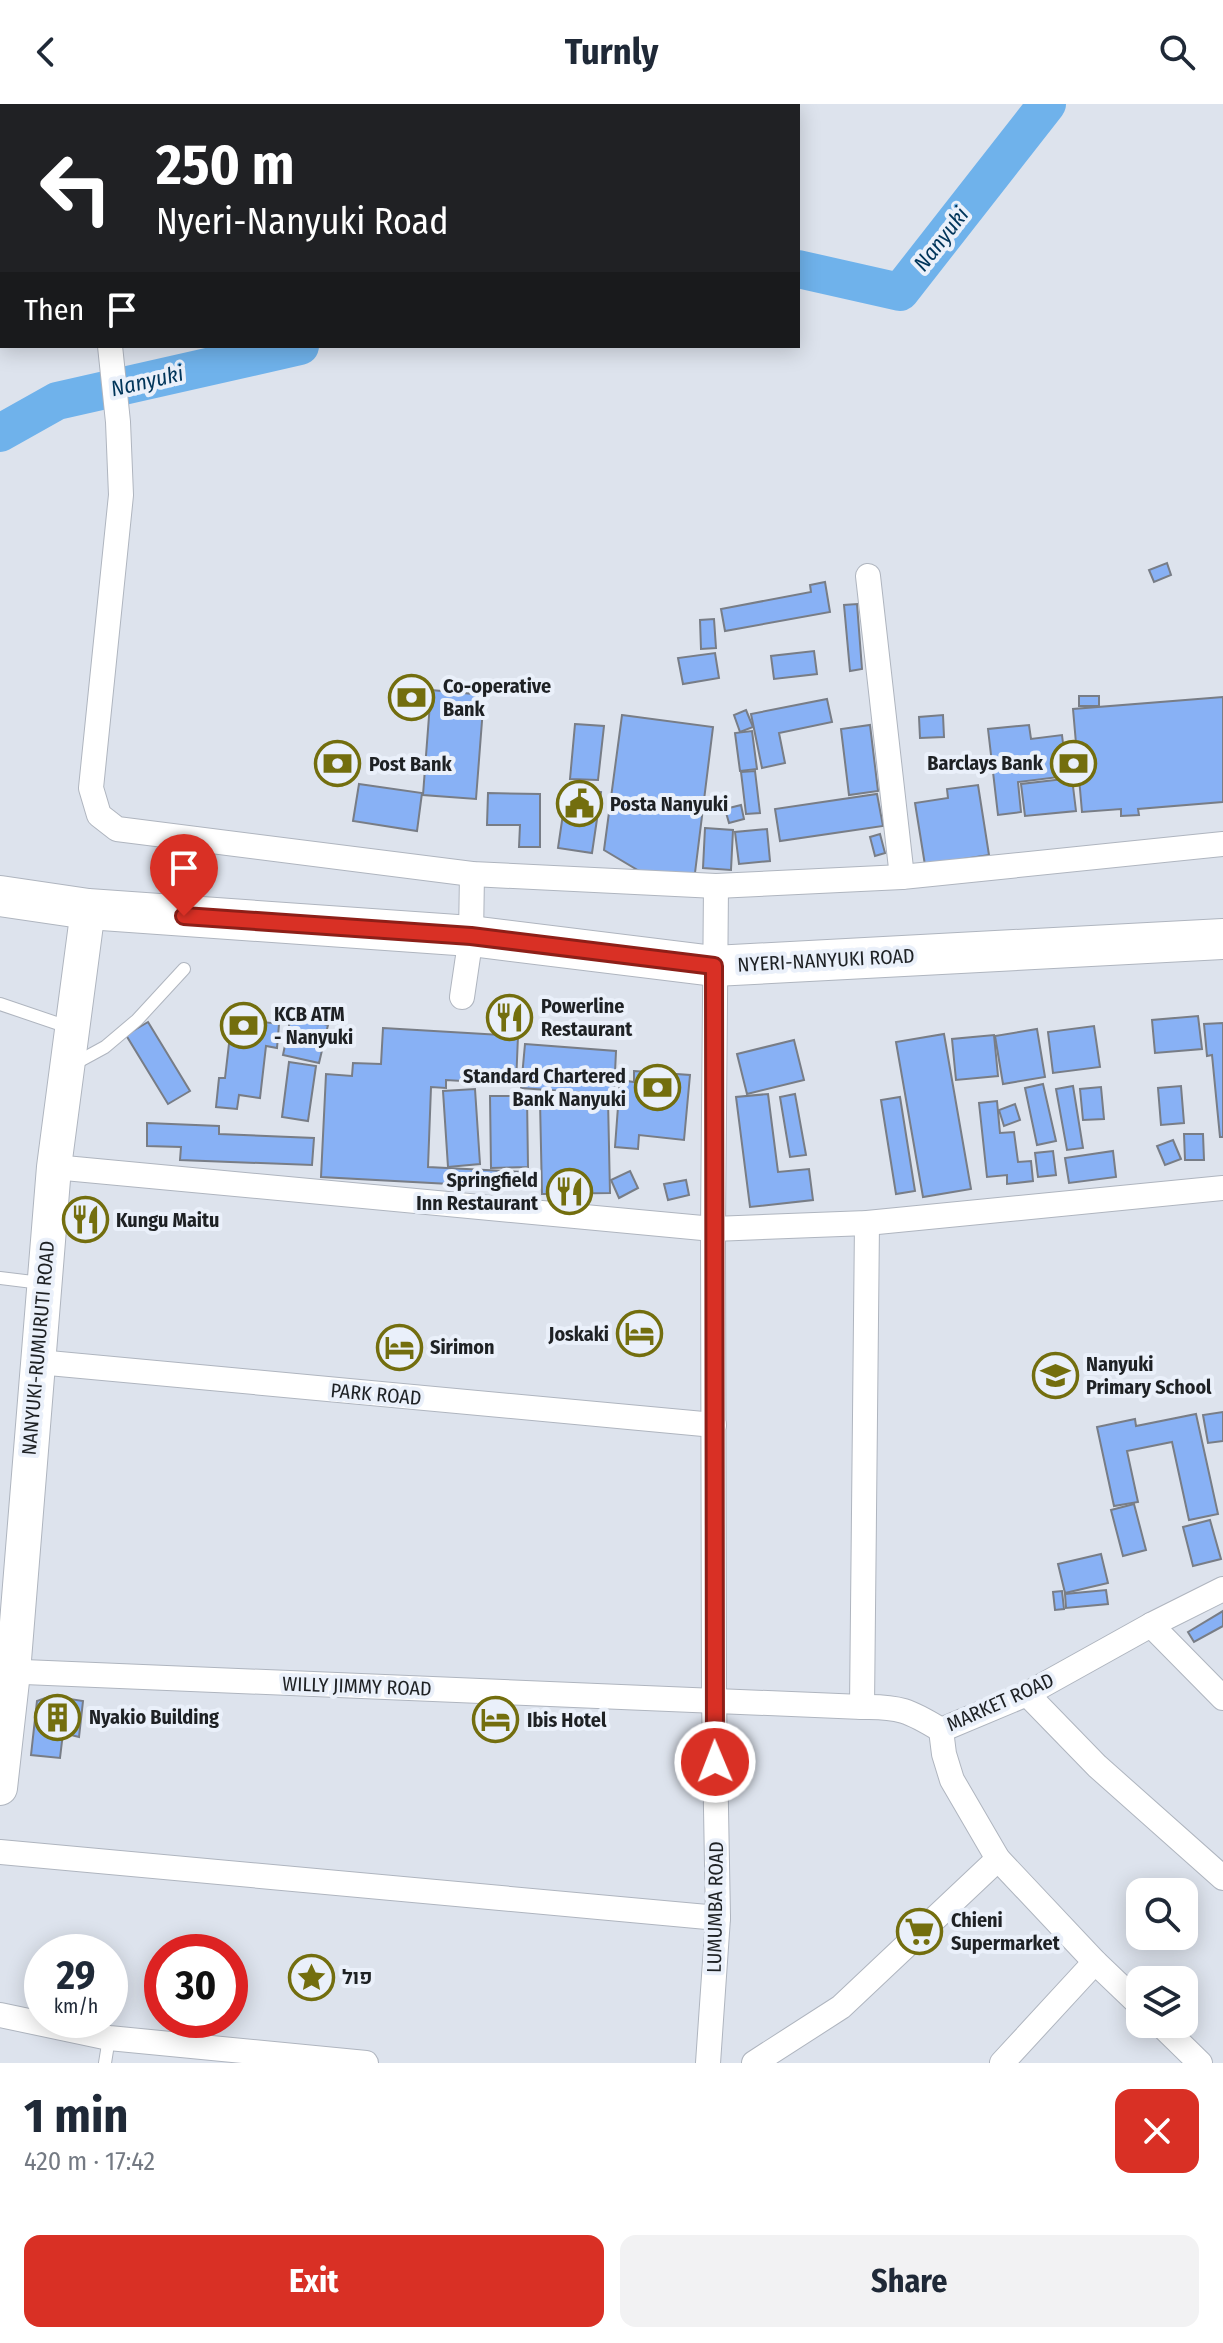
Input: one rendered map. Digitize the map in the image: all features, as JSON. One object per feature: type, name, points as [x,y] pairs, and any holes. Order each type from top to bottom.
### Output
[{"type":"highway","name":"NYERI-NANYUKI ROAD","points":[[0,896],[88,909],[471,936],[714,966],[1223,939]]},
{"type":"main road","name":"NANYUKI-RUMURUTI ROAD","points":[[0,1788],[7,1672],[54,1167],[88,909]]},
{"type":"street","points":[[110,351],[118,422],[121,495],[91,788],[99,815],[117,829],[472,874],[716,886],[902,877],[1223,844]]},
{"type":"street","points":[[868,576],[902,877]]},
{"type":"street","points":[[462,997],[471,936],[472,874]]},
{"type":"street","name":"LUMUMBA ROAD","points":[[708,2063],[718,1918],[714,1700],[713,1229],[716,886]]},
{"type":"street","points":[[54,1167],[713,1229],[867,1223],[1223,1188]]},
{"type":"street","points":[[862,1707],[867,1223]]},
{"type":"street","name":"PARK ROAD","points":[[38,1362],[714,1425]]},
{"type":"street","name":"MARKET ROAD","points":[[714,1700],[892,1706],[941,1730],[1027,1694],[1223,1589]]},
{"type":"street","points":[[1151,1625],[1223,1698]]},
{"type":"street","name":"WILLY JIMMY ROAD","points":[[7,1672],[714,1700]]},
{"type":"street","points":[[1027,1694],[1097,1766],[1223,1878]]},
{"type":"street","points":[[941,1730],[952,1780],[998,1859],[1126,1992]]},
{"type":"street","points":[[0,1852],[718,1918]]},
{"type":"street","points":[[754,2063],[841,2007],[998,1859]]},
{"type":"street","points":[[1002,2063],[1095,1962]]},
{"type":"street","points":[[0,2015],[24,2020]]},
{"type":"street","points":[[109,2038],[204,2056],[366,2063]]},
{"type":"street","points":[[1174,2038],[1200,2063]]},
{"type":"lane","points":[[66,1068],[105,1047],[137,1020],[184,969]]},
{"type":"lane","points":[[0,1004],[71,1028]]},
{"type":"lane","points":[[0,1278],[44,1284]]},
{"type":"lane","points":[[105,2063],[109,2038]]},
{"type":"building","points":[[1167,563],[1171,575],[1154,582],[1149,570]]},
{"type":"building","points":[[825,582],[830,612],[725,631],[721,609],[811,592],[810,585]]},
{"type":"building","points":[[857,604],[862,669],[850,671],[844,605]]},
{"type":"building","points":[[714,619],[716,648],[701,649],[700,620]]},
{"type":"building","points":[[814,651],[817,674],[774,679],[771,656]]},
{"type":"building","points":[[715,653],[719,678],[683,684],[678,658]]},
{"type":"building","points":[[431,690],[484,695],[476,799],[423,795]]},
{"type":"building","points":[[1079,696],[1099,696],[1099,706],[1079,706]]},
{"type":"building","points":[[1223,697],[1223,802],[1138,809],[1139,815],[1121,816],[1121,809],[1082,812],[1073,709]]},
{"type":"building","points":[[827,699],[832,722],[779,733],[785,763],[762,768],[751,714]]},
{"type":"building","points":[[746,710],[753,727],[740,732],[734,715]]},
{"type":"building","points":[[622,715],[713,727],[694,881],[646,875],[604,850]]},
{"type":"building","points":[[943,715],[944,737],[920,738],[919,717]]},
{"type":"building","points":[[575,724],[604,726],[598,780],[570,779]]},
{"type":"building","points":[[870,725],[878,791],[849,795],[841,729]]},
{"type":"building","points":[[1029,725],[1031,739],[1062,735],[1067,776],[1018,782],[1021,812],[998,815],[988,729]]},
{"type":"building","points":[[752,731],[757,769],[740,771],[735,733]]},
{"type":"building","points":[[755,771],[760,813],[746,814],[741,772]]},
{"type":"building","points":[[1072,778],[1076,811],[1025,816],[1021,784]]},
{"type":"building","points":[[359,784],[422,793],[417,831],[353,821]]},
{"type":"building","points":[[978,785],[989,855],[925,865],[915,803],[948,798],[947,789]]},
{"type":"building","points":[[567,787],[601,792],[592,853],[558,848]]},
{"type":"building","points":[[488,793],[540,794],[540,847],[519,847],[520,825],[487,825]]},
{"type":"building","points":[[877,794],[883,826],[780,841],[775,809]]},
{"type":"building","points":[[741,805],[744,819],[729,823],[725,809]]},
{"type":"building","points":[[705,828],[733,830],[731,870],[703,868]]},
{"type":"building","points":[[767,829],[770,861],[739,864],[735,832]]},
{"type":"building","points":[[880,834],[885,853],[875,856],[870,837]]},
{"type":"building","points":[[291,1016],[328,1025],[319,1063],[283,1055]]},
{"type":"building","points":[[1198,1016],[1202,1049],[1155,1053],[1152,1020]]},
{"type":"building","points":[[232,1018],[279,1024],[277,1048],[266,1046],[260,1098],[239,1095],[237,1109],[216,1107],[219,1078],[225,1078]]},
{"type":"building","points":[[148,1022],[190,1091],[168,1104],[126,1035]]},
{"type":"building","points":[[1223,1023],[1223,1137],[1220,1137],[1212,1055],[1207,1056],[1204,1024]]},
{"type":"building","points":[[1094,1026],[1100,1067],[1053,1073],[1048,1032]]},
{"type":"building","points":[[383,1028],[518,1036],[516,1084],[446,1080],[446,1088],[431,1087],[428,1167],[524,1172],[523,1188],[321,1177],[326,1074],[352,1076],[353,1063],[381,1064]]},
{"type":"building","points":[[1037,1029],[1045,1077],[1003,1084],[995,1036]]},
{"type":"building","points":[[944,1034],[971,1189],[923,1197],[896,1042]]},
{"type":"building","points":[[994,1035],[998,1076],[956,1080],[952,1039]]},
{"type":"building","points":[[794,1040],[804,1080],[747,1094],[737,1054]]},
{"type":"building","points":[[525,1044],[616,1051],[614,1095],[521,1088]]},
{"type":"building","points":[[289,1062],[316,1066],[308,1121],[282,1117]]},
{"type":"building","points":[[634,1071],[690,1075],[684,1140],[639,1135],[638,1149],[615,1147],[620,1080],[634,1082]]},
{"type":"building","points":[[1043,1084],[1056,1141],[1037,1145],[1025,1088]]},
{"type":"building","points":[[1073,1086],[1083,1148],[1067,1150],[1056,1089]]},
{"type":"building","points":[[1181,1086],[1184,1123],[1161,1125],[1158,1088]]},
{"type":"building","points":[[1101,1087],[1104,1119],[1083,1120],[1080,1089]]},
{"type":"building","points":[[475,1089],[480,1164],[448,1167],[443,1091]]},
{"type":"building","points":[[768,1094],[778,1172],[809,1169],[813,1200],[750,1207],[736,1097]]},
{"type":"building","points":[[795,1094],[806,1155],[790,1157],[780,1097]]},
{"type":"building","points":[[490,1096],[527,1096],[528,1167],[491,1168]]},
{"type":"building","points":[[900,1097],[915,1191],[896,1194],[881,1100]]},
{"type":"building","points":[[608,1100],[610,1193],[542,1194],[540,1101]]},
{"type":"building","points":[[997,1101],[1000,1133],[1014,1132],[1018,1162],[1031,1161],[1033,1181],[1007,1184],[1007,1175],[987,1177],[979,1103]]},
{"type":"building","points":[[1015,1104],[1020,1120],[1004,1126],[999,1110]]},
{"type":"building","points":[[147,1123],[219,1126],[219,1134],[314,1138],[312,1165],[180,1160],[181,1147],[147,1146]]},
{"type":"building","points":[[1184,1134],[1203,1134],[1204,1160],[1185,1160]]},
{"type":"building","points":[[1173,1140],[1181,1159],[1165,1165],[1157,1146]]},
{"type":"building","points":[[1053,1151],[1056,1175],[1038,1177],[1035,1153]]},
{"type":"building","points":[[1113,1151],[1116,1177],[1069,1183],[1065,1158]]},
{"type":"building","points":[[630,1171],[638,1188],[619,1198],[611,1180]]},
{"type":"building","points":[[686,1180],[689,1195],[668,1200],[664,1184]]},
{"type":"building","points":[[1223,1412],[1223,1441],[1208,1443],[1203,1415]]},
{"type":"building","points":[[1196,1414],[1218,1514],[1189,1520],[1172,1442],[1127,1451],[1138,1502],[1114,1506],[1097,1427],[1135,1419],[1136,1426]]},
{"type":"building","points":[[1134,1504],[1146,1550],[1123,1556],[1111,1510]]},
{"type":"building","points":[[1210,1520],[1221,1559],[1193,1566],[1183,1527]]},
{"type":"building","points":[[1101,1554],[1108,1583],[1065,1593],[1058,1564]]},
{"type":"building","points":[[1106,1590],[1108,1604],[1066,1608],[1065,1594]]},
{"type":"building","points":[[1062,1591],[1064,1609],[1055,1610],[1053,1592]]},
{"type":"building","points":[[1223,1611],[1223,1626],[1194,1642],[1188,1632]]},
{"type":"building","name":"Nyakio Building","points":[[51,1696],[83,1701],[79,1737],[63,1733],[60,1758],[31,1755],[37,1701]]},
{"type":"waterway","name":"Nanyuki","points":[[800,269],[900,292],[1047,104]]},
{"type":"waterway","name":"Nanyuki","points":[[0,433],[57,401],[291,348]]},
{"type":"place","name":"Co-operative Bank","points":[[412,697]]},
{"type":"place","name":"Barclays Bank","points":[[1074,763]]},
{"type":"place","name":"Post Bank","points":[[338,764]]},
{"type":"place","name":"Posta Nanyuki","points":[[579,804]]},
{"type":"place","name":"Powerline Restaurant","points":[[510,1017]]},
{"type":"place","name":"KCB ATM - Nanyuki","points":[[243,1025]]},
{"type":"place","name":"Standard Chartered Bank Nanyuki","points":[[657,1088]]},
{"type":"place","name":"Springfield Inn Restaurant","points":[[569,1191]]},
{"type":"place","name":"Kungu Maitu","points":[[85,1220]]},
{"type":"place","name":"Joskaki","points":[[640,1334]]},
{"type":"place","name":"Sirimon","points":[[399,1347]]},
{"type":"place","name":"Nanyuki Primary School","points":[[1055,1376]]},
{"type":"place","name":"Nyakio Building","points":[[58,1717]]},
{"type":"place","name":"Ibis Hotel","points":[[496,1720]]},
{"type":"place","name":"Chieni Supermarket","points":[[920,1931]]},
{"type":"place","name":"פול","points":[[311,1977]]},
{"type":"route","points":[[184,916],[471,936],[714,966],[715,1762]]}]
